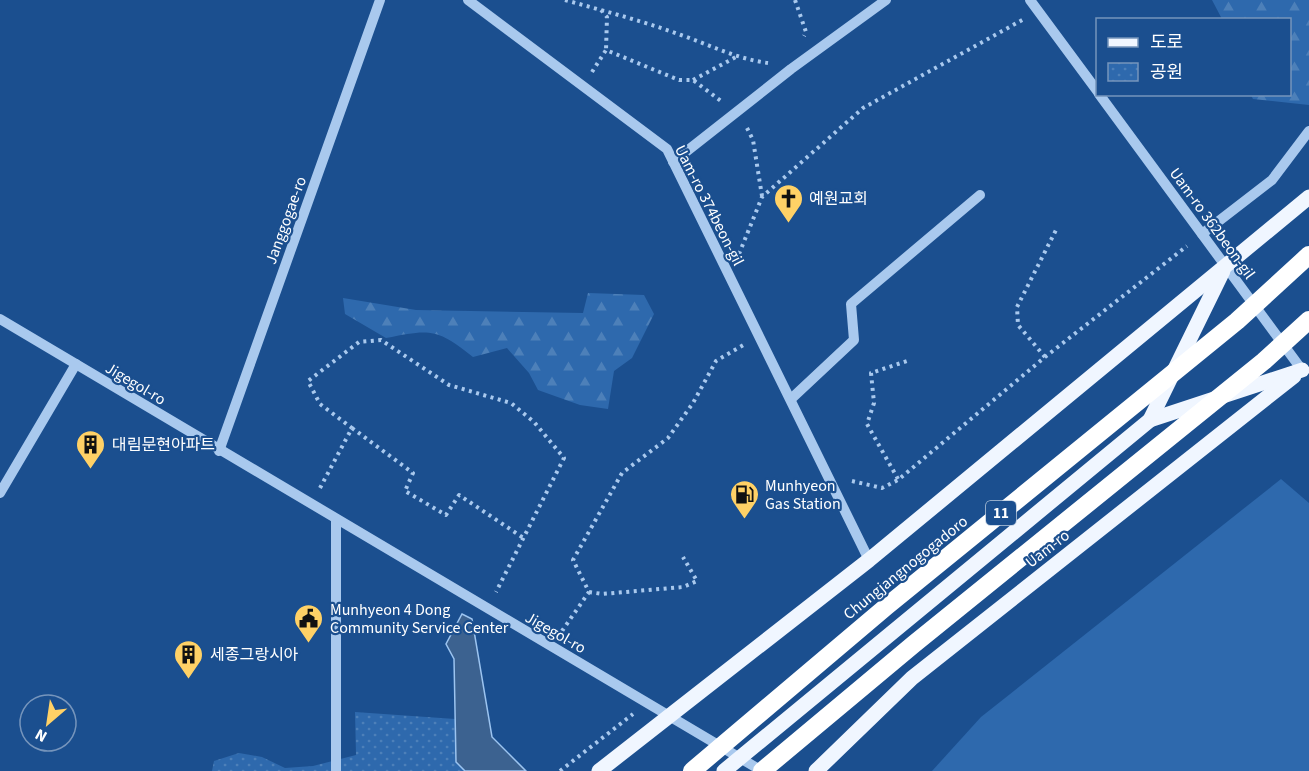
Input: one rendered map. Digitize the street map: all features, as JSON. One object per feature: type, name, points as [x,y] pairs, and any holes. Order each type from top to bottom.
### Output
[{"type":"highway","name":"Chungjangnogogadoro","points":[[692,771],[887,606],[1237,321],[1309,255]]},
{"type":"highway","points":[[762,771],[914,644],[1264,361],[1309,320]]},
{"type":"main road","points":[[599,771],[869,560],[1309,197]]},
{"type":"main road","points":[[1150,420],[1226,266]]},
{"type":"main road","points":[[1150,420],[1305,366]]},
{"type":"main road","name":"Uam-ro","points":[[816,771],[912,678],[1305,366]]},
{"type":"main road","name":"Uam-ro","points":[[724,771],[1150,420]]},
{"type":"street","name":"Janggogae-ro","points":[[219,451],[381,0]]},
{"type":"street","name":"Uam-ro 374beon-gil","points":[[468,0],[667,149],[869,560]]},
{"type":"street","points":[[673,162],[791,69],[886,0]]},
{"type":"street","name":"Uam-ro 362beon-gil","points":[[1030,0],[1096,89]]},
{"type":"street","name":"Uam-ro 362beon-gil","points":[[1101,96],[1226,266],[1305,366]]},
{"type":"street","points":[[1202,234],[1272,180],[1309,131]]},
{"type":"street","points":[[791,399],[854,340],[851,304],[980,195]]},
{"type":"street","name":"Jigegol-ro","points":[[0,319],[219,451],[671,715],[762,771]]},
{"type":"street","points":[[0,493],[76,364]]},
{"type":"street","points":[[336,519],[334,732],[336,771]]},
{"type":"path","points":[[565,0],[656,26],[722,49],[736,57],[791,69],[806,32],[795,0]]},
{"type":"path","points":[[582,85],[606,50],[607,17],[601,10]]},
{"type":"path","points":[[727,272],[738,257],[762,197],[863,108],[1038,11]]},
{"type":"path","points":[[606,50],[680,80],[693,80],[736,57]]},
{"type":"path","points":[[693,80],[711,91],[743,120],[753,140],[762,197]]},
{"type":"path","points":[[1045,357],[1018,325],[1017,307],[1057,228]]},
{"type":"path","points":[[829,476],[882,488],[898,480],[1045,357],[1202,234]]},
{"type":"path","points":[[589,592],[573,560],[622,473],[668,438],[693,403],[716,361],[759,336]]},
{"type":"path","points":[[487,608],[525,539],[564,458],[534,422],[511,403],[449,385],[381,340],[359,342],[308,381],[320,404],[413,473],[405,491],[446,515],[459,495],[525,539]]},
{"type":"path","points":[[898,480],[867,424],[874,403],[872,373],[907,361]]},
{"type":"path","points":[[312,504],[352,428]]},
{"type":"path","points":[[589,592],[602,594],[683,587],[697,582],[683,557]]},
{"type":"path","points":[[551,646],[589,592]]},
{"type":"path","points":[[560,771],[647,703]]},
{"type":"green space","points":[[1212,0],[1309,0],[1309,105],[1253,99],[1252,96],[1291,96],[1291,18],[1221,18]]},
{"type":"green space","points":[[588,293],[644,295],[654,314],[632,358],[614,371],[608,409],[580,405],[538,390],[529,373],[507,348],[473,357],[461,347],[432,333],[413,333],[386,338],[345,314],[343,298],[416,310],[583,313]]},
{"type":"green space","points":[[1281,479],[1309,503],[1309,771],[932,771],[981,717]]},
{"type":"green space","points":[[355,712],[455,719],[456,762],[465,771],[212,771],[214,761],[239,753],[262,757],[285,768],[313,766],[356,755]]},
{"type":"shaded area","points":[[462,614],[472,619],[492,737],[526,771],[465,771],[456,762],[454,659],[446,644]]},
{"type":"place","name":"예원교회","points":[[788,224]]},
{"type":"place","name":"대림문현아파트","points":[[91,470]]},
{"type":"place","name":"Munhyeon Gas Station","points":[[744,520]]},
{"type":"place","name":"Munhyeon 4 Dong Community Service Center","points":[[309,644]]},
{"type":"place","name":"세종그랑시아","points":[[189,680]]}]
